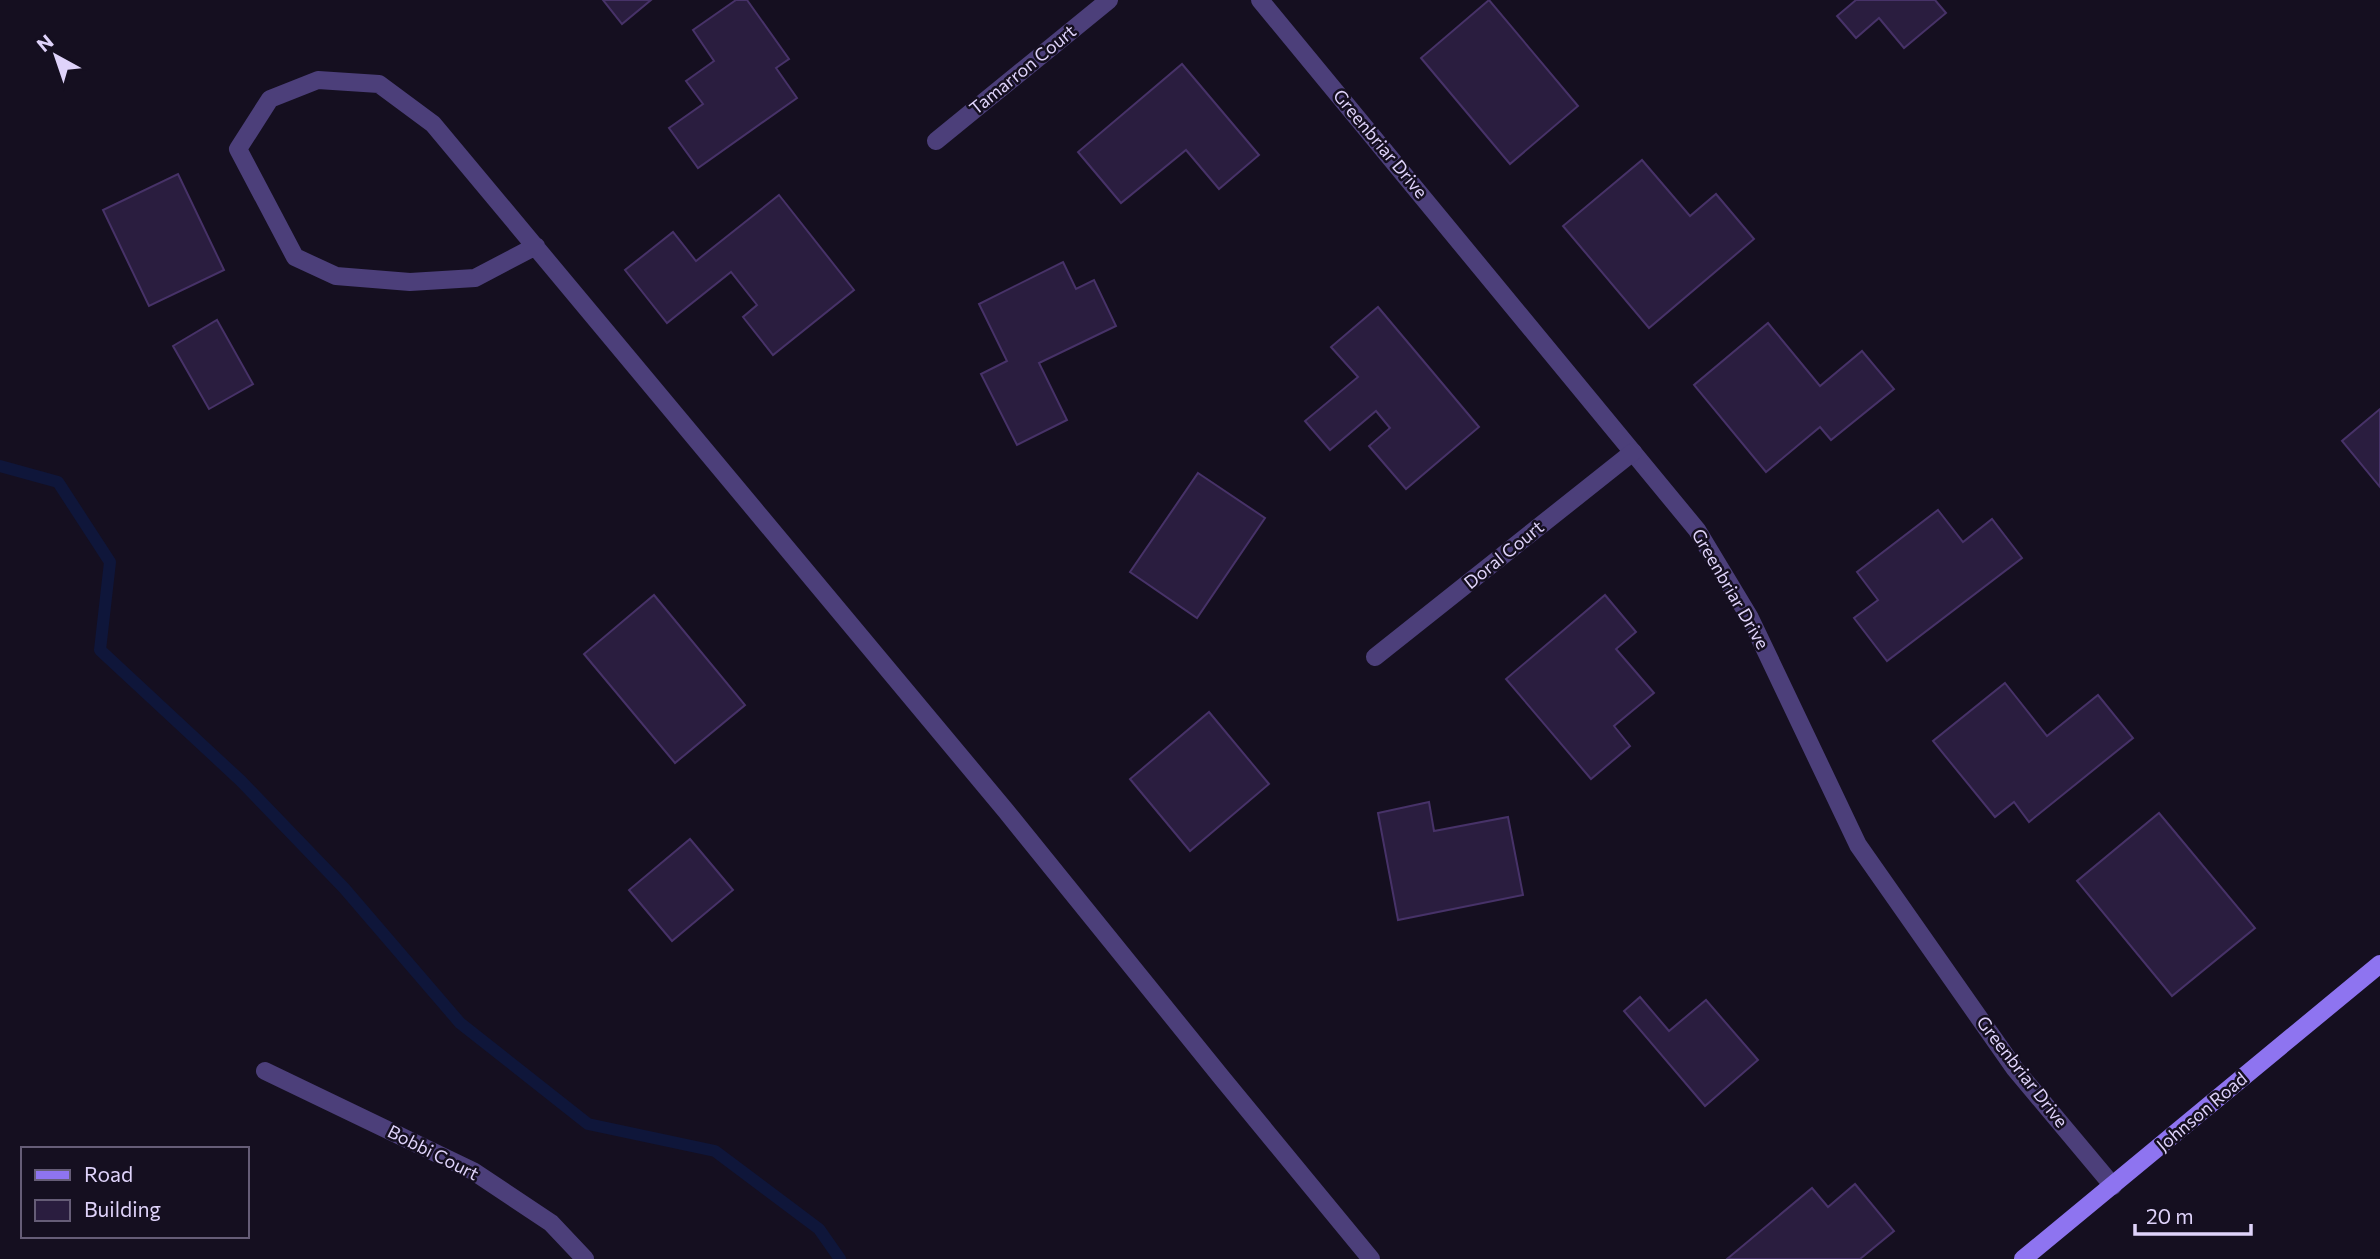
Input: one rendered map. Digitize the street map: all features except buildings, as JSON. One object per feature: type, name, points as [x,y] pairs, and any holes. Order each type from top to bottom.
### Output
[{"type":"street","name":"Tamarron Court","points":[[936,141],[1109,0]]},
{"type":"street","name":"Greenbriar Drive","points":[[1261,0],[1697,530],[1750,618],[1858,845],[2015,1069],[2113,1186]]},
{"type":"street","points":[[536,246],[475,278],[410,282],[336,276],[295,257],[238,149],[270,99],[318,80],[379,84],[433,124],[536,246],[1006,811],[1371,1259]]},
{"type":"street","name":"Doral Court","points":[[1376,657],[1633,452]]},
{"type":"street","name":"Johnson Road","points":[[2023,1259],[2380,964]]},
{"type":"street","name":"Bobbi Court","points":[[265,1071],[473,1171],[551,1223],[585,1259]]},
{"type":"waterway","points":[[0,466],[58,482],[110,562],[100,650],[241,781],[344,888],[460,1023],[588,1124],[715,1151],[819,1229],[840,1259]]}]
